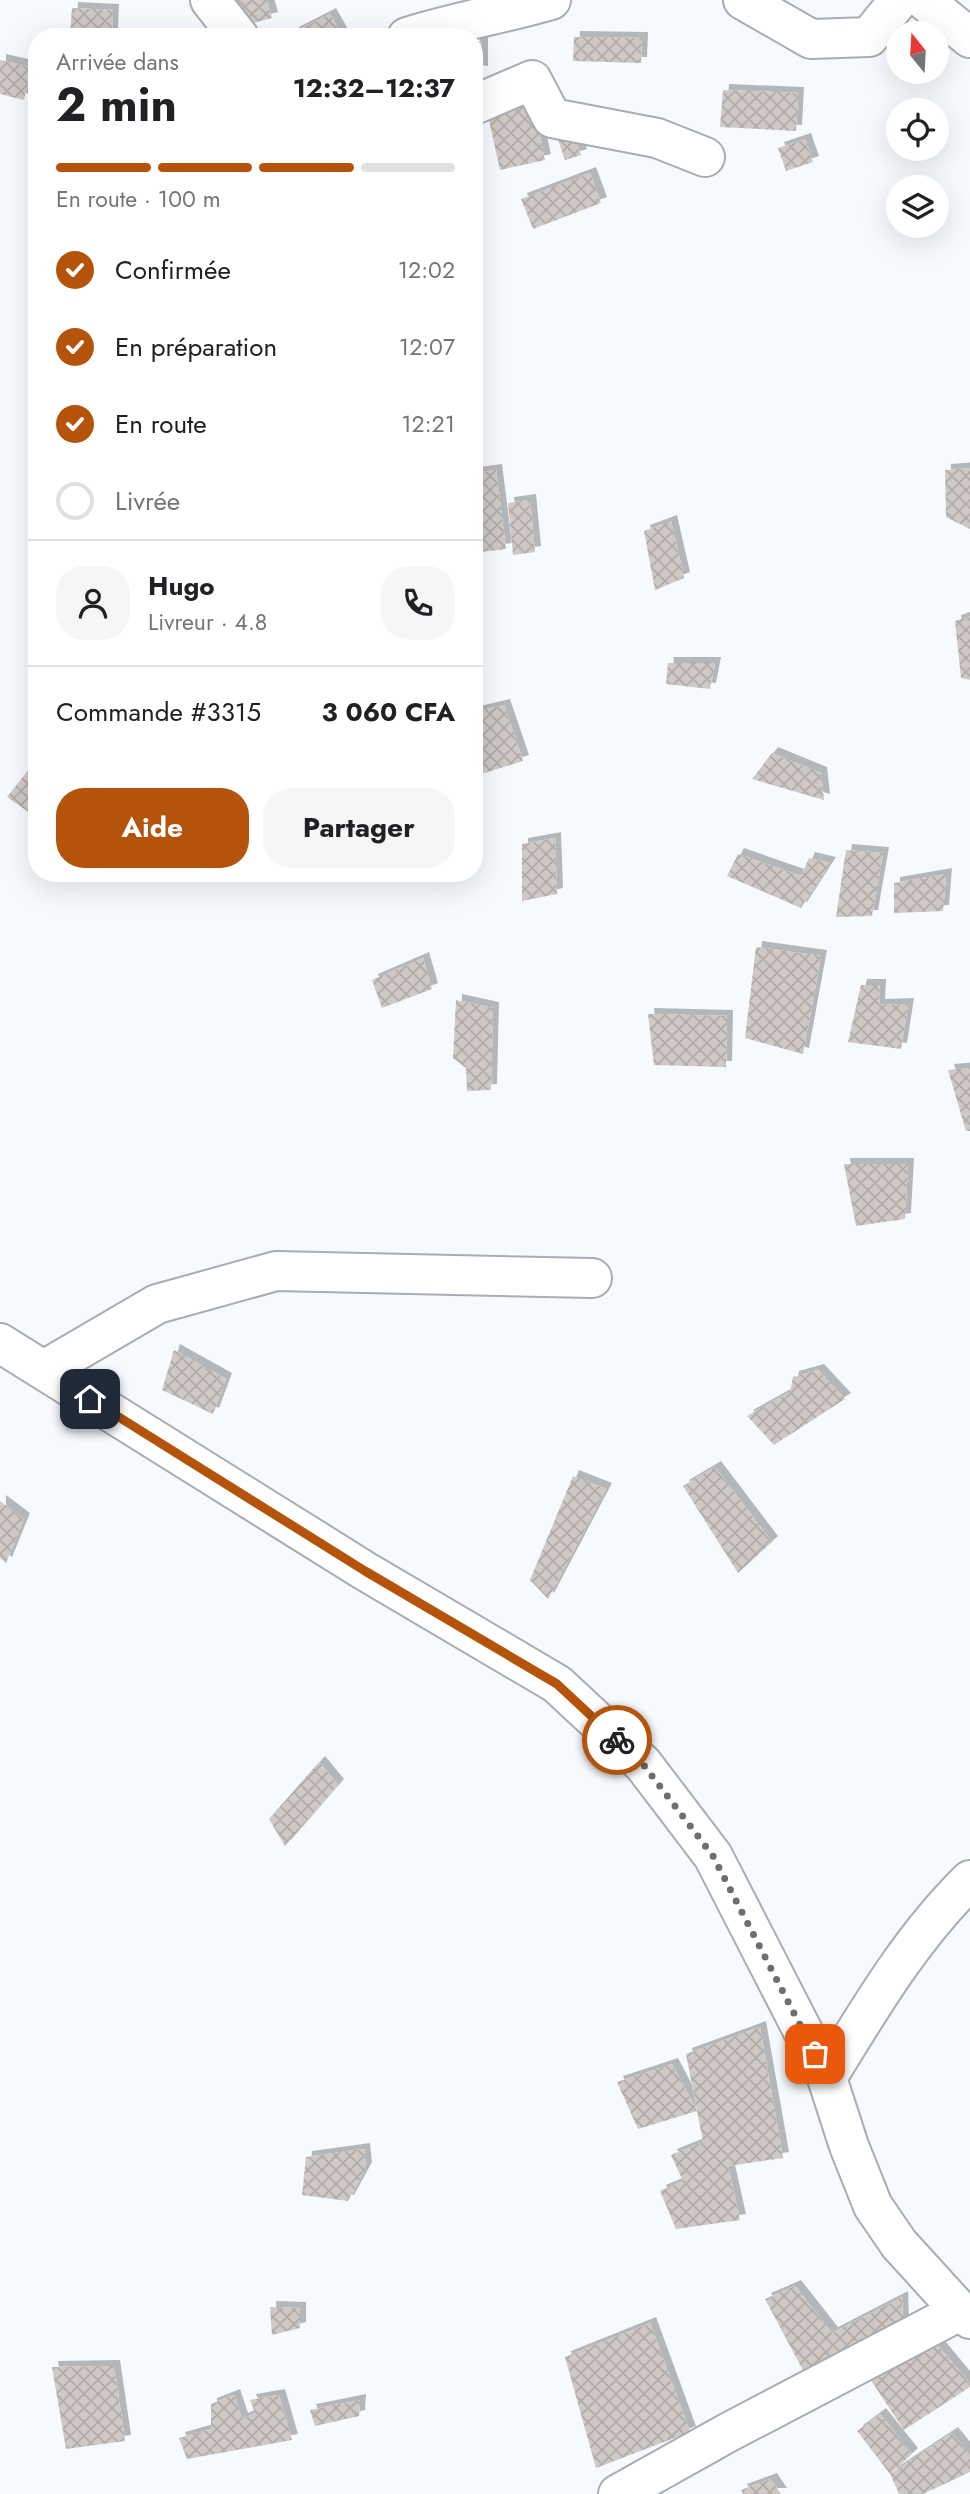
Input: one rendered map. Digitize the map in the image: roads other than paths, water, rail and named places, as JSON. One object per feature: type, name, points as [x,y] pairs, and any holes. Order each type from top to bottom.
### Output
[{"type":"street","points":[[210,0],[232,28]]},
{"type":"street","points":[[436,28],[551,0]]},
{"type":"street","points":[[743,0],[811,39],[869,37],[900,0]]},
{"type":"street","points":[[924,0],[970,38]]},
{"type":"street","points":[[483,101],[532,80],[552,118],[657,138],[705,157]]},
{"type":"street","points":[[44,1370],[157,1304],[276,1271],[592,1278]]},
{"type":"street","points":[[0,1343],[365,1571],[557,1684],[643,1764],[713,1856],[827,2078],[849,2146],[873,2206],[899,2245],[965,2315],[729,2432],[618,2494]]},
{"type":"street","points":[[827,2078],[888,1978],[948,1902],[970,1880]]}]
